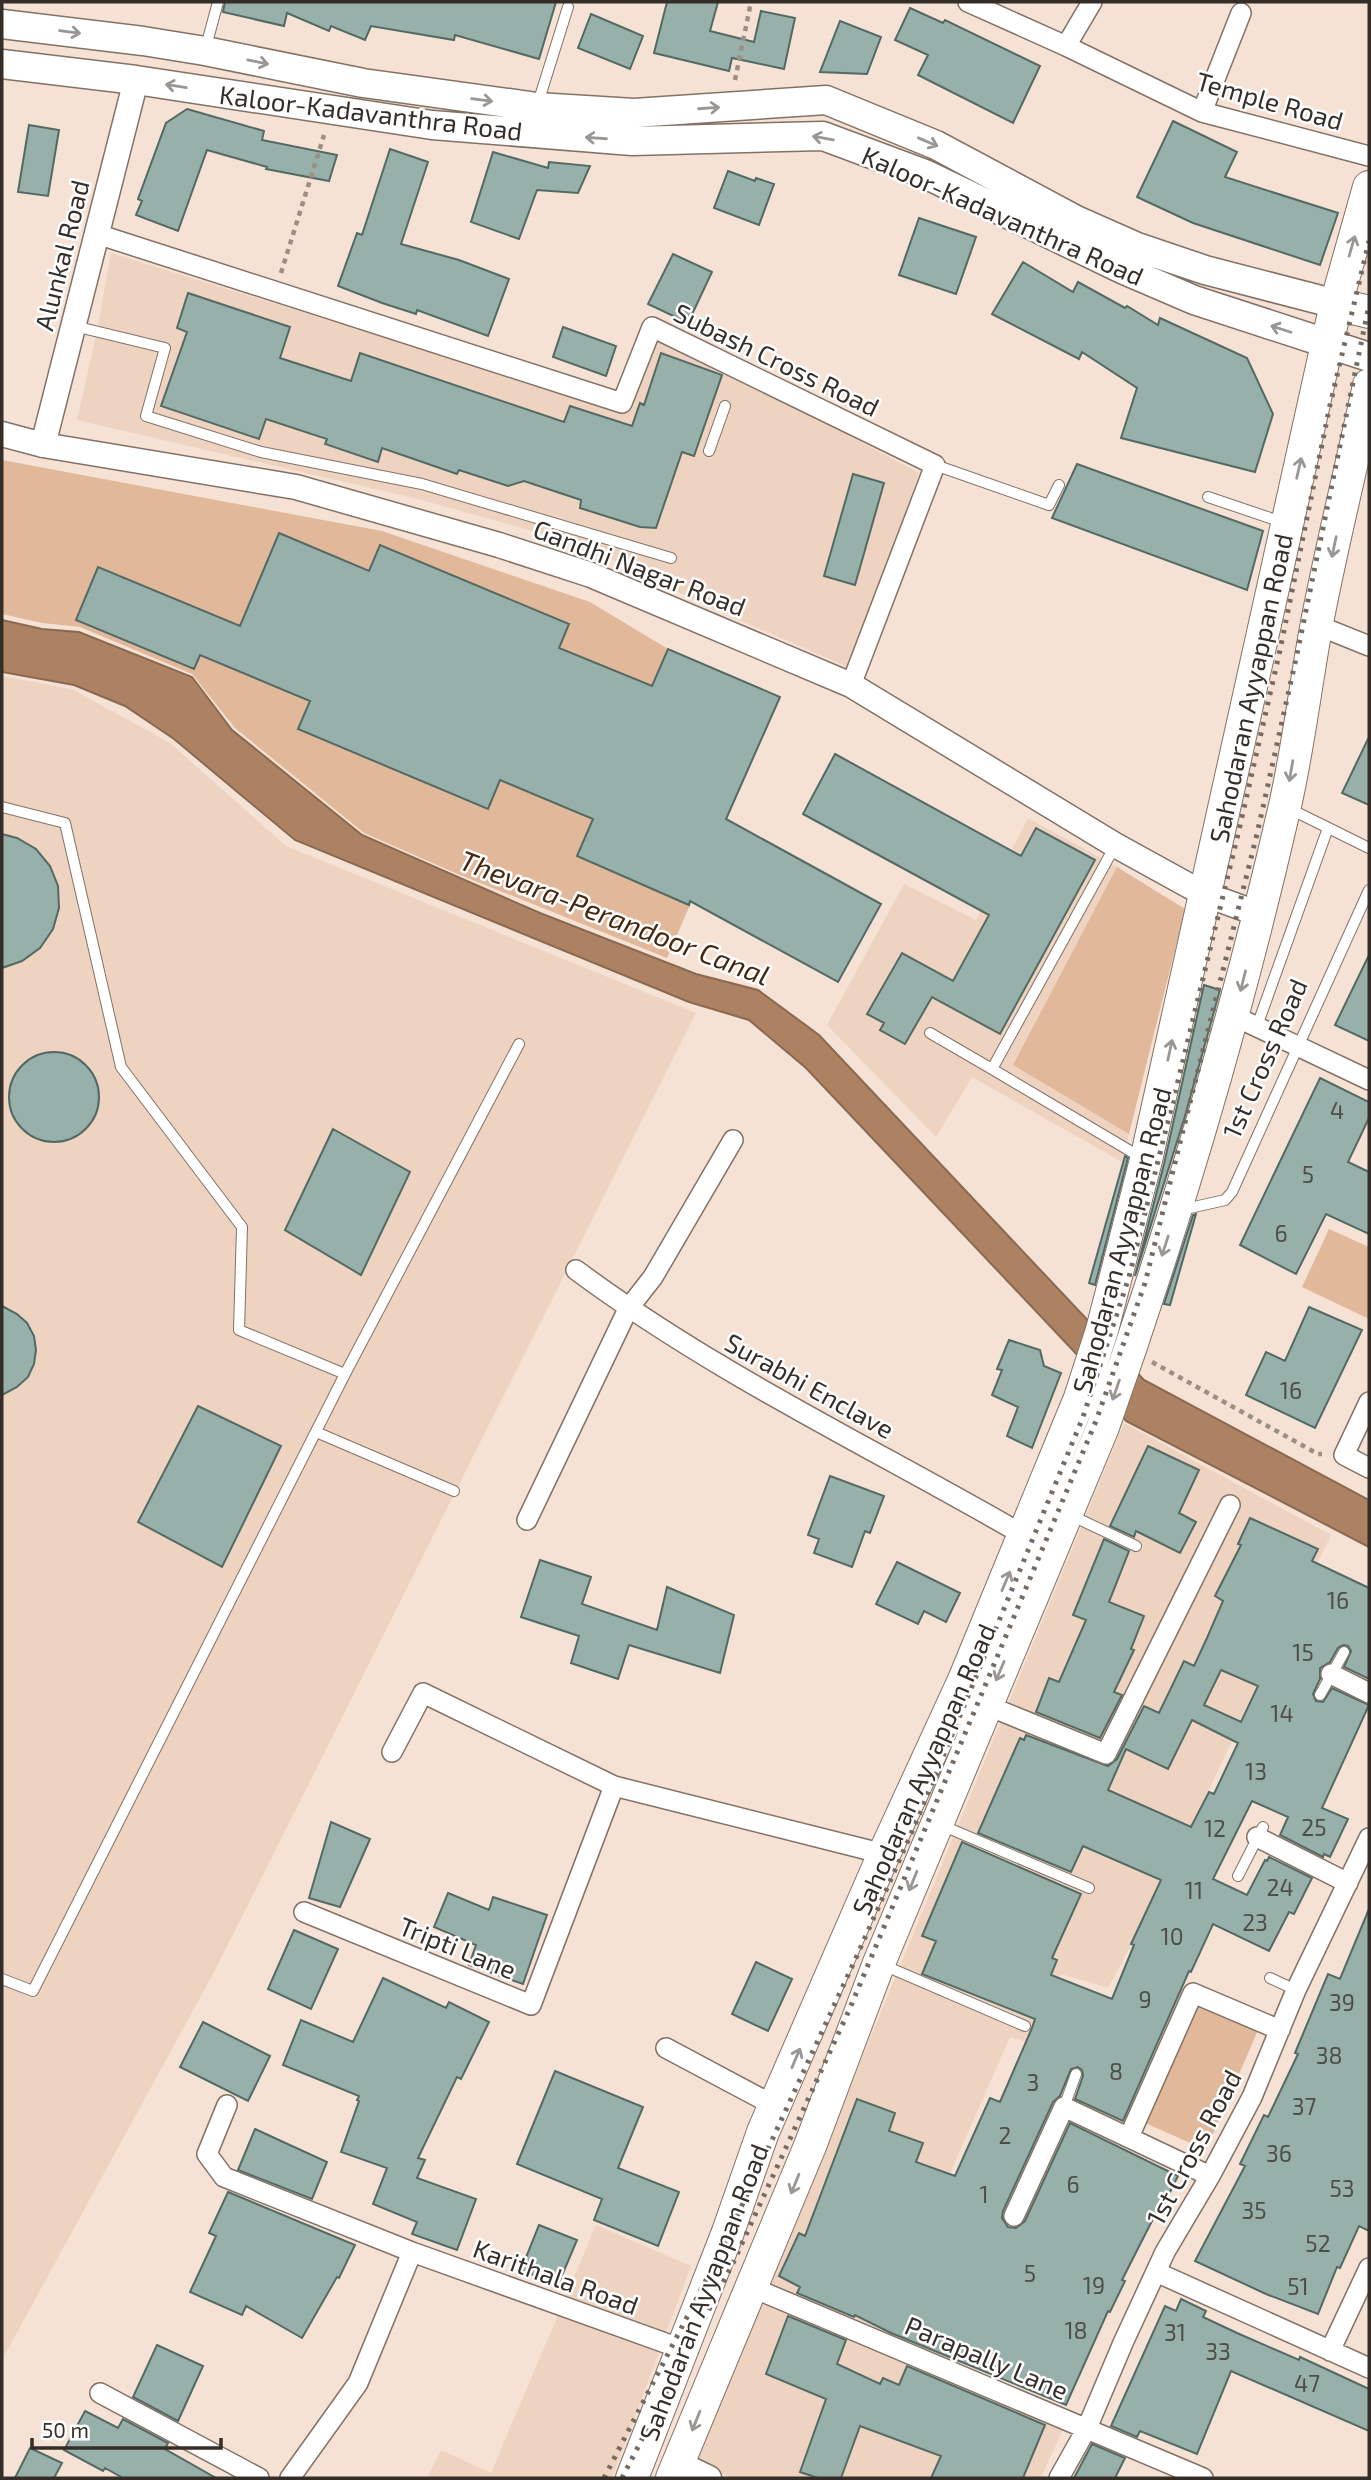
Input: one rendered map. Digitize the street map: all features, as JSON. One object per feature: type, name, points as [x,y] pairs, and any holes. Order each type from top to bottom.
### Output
[{"type":"main road","name":"Kaloor-Kadavanthra Road","points":[[2,24],[143,41],[363,83],[537,107],[634,113],[826,100],[936,145],[1076,220],[1137,247],[1205,270],[1336,304]]},
{"type":"main road","points":[[136,80],[143,41]]},
{"type":"main road","name":"Kaloor-Kadavanthra Road","points":[[2,64],[136,80],[432,125],[632,141],[823,136],[925,174],[1124,270],[1194,300],[1369,357]]},
{"type":"main road","name":"Sahodaran Ayyappan Road","points":[[632,2478],[769,2119],[1025,1536],[1080,1398],[1102,1330],[1146,1160],[1336,304],[1369,187]]},
{"type":"main road","points":[[1336,304],[1369,312]]},
{"type":"main road","name":"Sahodaran Ayyappan Road","points":[[675,2471],[810,2146],[879,1963],[1103,1427],[1176,1212],[1246,1021],[1259,914],[1285,806],[1317,625],[1369,385]]},
{"type":"main road","points":[[769,2119],[810,2146]]},
{"type":"main road","points":[[647,2441],[651,2478]]},
{"type":"street","name":"Temple Road","points":[[968,2],[1202,112],[1369,156]]},
{"type":"street","points":[[1066,46],[1092,2]]},
{"type":"street","points":[[1202,112],[1241,13]]},
{"type":"street","name":"Alunkal Road","points":[[43,445],[136,80]]},
{"type":"street","name":"Subash Cross Road","points":[[97,234],[622,403],[652,327],[935,465]]},
{"type":"street","name":"Gandhi Nagar Road","points":[[2,434],[43,445],[296,487],[499,545],[591,575],[851,685],[1115,845],[1204,894],[1259,914]]},
{"type":"street","points":[[851,685],[935,465]]},
{"type":"street","points":[[1317,625],[1369,646]]},
{"type":"street","points":[[1246,1021],[1369,1080]]},
{"type":"street","points":[[527,1520],[628,1309],[653,1277],[733,1140]]},
{"type":"street","name":"Surabhi Enclave","points":[[576,1270],[628,1309],[703,1356],[1025,1536]]},
{"type":"street","points":[[1369,1402],[1344,1455],[1369,1468]]},
{"type":"street","points":[[986,1705],[1106,1754],[1230,1505]]},
{"type":"street","points":[[1331,1674],[1369,1693]]},
{"type":"street","points":[[392,1752],[423,1693],[614,1786],[884,1854]]},
{"type":"street","name":"Tripti Lane","points":[[304,1912],[531,2005],[614,1786]]},
{"type":"street","points":[[1260,1832],[1348,1882]]},
{"type":"street","name":"1st Cross Road","points":[[1059,2478],[1087,2428],[1165,2252],[1252,2097],[1296,1990],[1369,1839]]},
{"type":"street","points":[[1129,2137],[1196,1986],[1280,2030]]},
{"type":"street","points":[[666,2048],[769,2119]]},
{"type":"street","name":"Karithala Road","points":[[228,2105],[207,2154],[224,2177],[412,2252],[682,2349]]},
{"type":"street","points":[[1014,2216],[1064,2107],[1210,2176]]},
{"type":"street","points":[[290,2478],[358,2383],[412,2252]]},
{"type":"street","points":[[1330,2351],[1369,2268]]},
{"type":"street","points":[[1156,2272],[1369,2368]]},
{"type":"street","name":"Parapally Lane","points":[[751,2287],[1203,2478]]},
{"type":"street","points":[[100,2393],[258,2478]]},
{"type":"street","points":[[675,2471],[709,2478]]},
{"type":"lane","points":[[205,51],[218,2]]},
{"type":"lane","points":[[537,107],[568,7]]},
{"type":"lane","points":[[74,326],[165,348],[146,416],[261,452],[422,484],[671,558]]},
{"type":"lane","points":[[709,451],[724,406]]},
{"type":"lane","points":[[935,465],[1049,505],[1059,485]]},
{"type":"lane","points":[[1208,497],[1286,523]]},
{"type":"lane","points":[[1285,806],[1369,848]]},
{"type":"lane","points":[[2,807],[65,823],[121,1067],[242,1227],[239,1330],[345,1374]]},
{"type":"lane","points":[[1246,1021],[1328,828]]},
{"type":"lane","points":[[992,1069],[1115,845]]},
{"type":"lane","name":"1st Cross Road","points":[[1176,1212],[1228,1198],[1369,890]]},
{"type":"lane","points":[[930,1033],[1146,1160]]},
{"type":"lane","points":[[2,1979],[33,1991],[345,1374],[519,1044]]},
{"type":"lane","points":[[316,1432],[454,1491]]},
{"type":"lane","points":[[1067,1514],[1136,1546]]},
{"type":"lane","points":[[1320,1695],[1344,1651]]},
{"type":"lane","points":[[937,1824],[1088,1888]]},
{"type":"lane","points":[[1238,1876],[1260,1832]]},
{"type":"lane","points":[[879,1963],[1025,2026]]},
{"type":"lane","points":[[1270,1978],[1296,1990]]},
{"type":"lane","points":[[1064,2107],[1076,2074]]},
{"type":"path","points":[[730,107],[751,2]]},
{"type":"path","points":[[275,291],[331,110]]},
{"type":"path","points":[[1129,1352],[1157,1364],[1318,1454],[1344,1455]]},
{"type":"shaded area","points":[[111,253],[627,413],[656,339],[777,397],[919,473],[850,668],[705,605],[582,545],[418,499],[77,420]]},
{"type":"shaded area","points":[[2,460],[382,531],[590,602],[668,649],[780,697],[667,958],[453,872],[364,833],[235,728],[192,674],[80,627],[42,623],[2,614]]},
{"type":"shaded area","name":"Thevara-Perandoor Canal","points":[[2,620],[42,629],[79,632],[192,677],[232,730],[362,835],[540,913],[696,974],[758,990],[819,1035],[1144,1380],[1369,1500],[1369,1547],[1126,1421],[1083,1361],[806,1068],[749,1020],[689,1002],[295,840],[174,739],[125,706],[74,685],[2,672]]},
{"type":"shaded area","points":[[2,676],[72,689],[170,743],[286,846],[696,1013],[213,1974],[2,2360]]},
{"type":"shaded area","points":[[1028,818],[1117,867],[1185,909],[1122,1162],[972,1077],[936,1137],[827,1025],[904,884],[976,920]]},
{"type":"shaded area","points":[[1117,867],[1185,909],[1129,1134],[1013,1065]]},
{"type":"shaded area","points":[[1329,1229],[1369,1247],[1369,1319],[1302,1287]]},
{"type":"shaded area","points":[[1124,1423],[1331,1535],[1160,1892],[1108,1988],[1061,1974],[1028,2042],[1010,2037],[937,2203],[1013,2233],[952,2383],[1063,2429],[1041,2478],[734,2478],[695,2463]]},
{"type":"shaded area","points":[[1196,2001],[1259,2028],[1206,2150],[1143,2122]]},
{"type":"shaded area","points":[[596,2225],[691,2266],[612,2478],[427,2478],[441,2450],[491,2473]]},
{"type":"building","points":[[225,2],[556,2],[539,59],[455,35],[454,40],[371,26],[365,40],[331,26],[329,31],[287,13],[284,26],[223,12]]},
{"type":"building","points":[[667,2],[718,2],[710,31],[754,42],[761,11],[795,18],[784,69],[732,58],[729,71],[654,53]]},
{"type":"building","points":[[910,8],[943,23],[945,20],[1040,66],[1013,123],[918,75],[928,55],[895,40]]},
{"type":"building","points":[[591,14],[643,36],[630,69],[578,48]]},
{"type":"building","points":[[840,21],[881,37],[867,74],[820,72]]},
{"type":"building","points":[[187,109],[264,131],[262,140],[337,155],[329,181],[266,169],[267,167],[207,150],[178,231],[136,215],[142,201],[138,199],[166,123]]},
{"type":"building","points":[[1173,121],[1237,152],[1225,177],[1338,213],[1320,265],[1193,223],[1137,197]]},
{"type":"building","points":[[29,125],[59,130],[48,196],[18,192]]},
{"type":"building","points":[[390,149],[428,162],[401,244],[459,260],[509,279],[488,336],[417,310],[416,314],[382,303],[338,286],[357,233],[362,235]]},
{"type":"building","points":[[493,152],[548,168],[549,162],[590,166],[578,193],[537,190],[519,239],[471,222]]},
{"type":"building","points":[[728,171],[755,181],[756,178],[774,184],[759,225],[714,208]]},
{"type":"building","points":[[919,218],[976,237],[956,294],[899,275]]},
{"type":"building","points":[[673,254],[712,272],[688,323],[648,304]]},
{"type":"building","points":[[1023,262],[1073,292],[1078,282],[1158,325],[1160,318],[1247,358],[1273,414],[1255,472],[1121,438],[1137,388],[1082,352],[1079,359],[992,314]]},
{"type":"building","points":[[188,293],[290,327],[280,358],[351,381],[360,353],[564,422],[570,406],[632,426],[640,403],[644,405],[661,353],[722,375],[694,456],[682,452],[656,528],[640,527],[580,508],[581,500],[524,481],[508,486],[459,470],[457,474],[382,448],[378,462],[325,444],[327,439],[266,419],[259,439],[161,406],[187,332],[177,328]]},
{"type":"building","points":[[563,327],[616,346],[606,376],[553,357]]},
{"type":"building","points":[[1077,464],[1263,531],[1247,590],[1052,518]]},
{"type":"building","points":[[853,474],[884,483],[855,585],[824,576]]},
{"type":"building","points":[[279,533],[369,571],[380,545],[569,624],[559,648],[652,686],[668,649],[780,697],[726,819],[881,904],[838,982],[690,901],[689,905],[577,856],[593,819],[500,780],[488,809],[298,729],[310,701],[200,655],[194,669],[76,620],[98,567],[240,626]]},
{"type":"building","points":[[1369,737],[1369,805],[1342,793]]},
{"type":"building","points":[[835,754],[1021,856],[1036,828],[1095,860],[1000,1034],[932,997],[905,1044],[880,1030],[884,1023],[867,1014],[902,953],[953,981],[989,915],[803,814]]},
{"type":"building","points":[[2,834],[17,838],[36,849],[50,866],[58,886],[59,908],[53,929],[40,948],[22,961],[2,968]]},
{"type":"building","points":[[1369,955],[1369,1041],[1335,1025]]},
{"type":"building","points":[[1204,985],[1220,990],[1185,1116],[1135,1276],[1164,1164]]},
{"type":"building","points":[[54,1052],[71,1055],[86,1065],[96,1080],[99,1097],[96,1114],[86,1129],[71,1139],[54,1142],[37,1139],[22,1129],[12,1114],[9,1097],[12,1080],[22,1065],[37,1055]]},
{"type":"building","points":[[1320,1078],[1369,1102],[1369,1118],[1348,1162],[1369,1172],[1369,1234],[1326,1214],[1296,1274],[1240,1245]]},
{"type":"building","points":[[333,1129],[410,1172],[361,1275],[285,1230]]},
{"type":"building","points":[[1125,1156],[1128,1158],[1095,1285],[1089,1283]]},
{"type":"building","points":[[1196,1214],[1170,1305],[1164,1304],[1193,1215]]},
{"type":"building","points":[[2,1306],[27,1323],[34,1336],[36,1350],[28,1377],[2,1395]]},
{"type":"building","points":[[1309,1307],[1362,1330],[1315,1428],[1246,1395],[1266,1352],[1285,1361]]},
{"type":"building","points":[[1009,1340],[1040,1350],[1044,1366],[1061,1373],[1032,1448],[1007,1436],[1018,1407],[992,1395],[1002,1370],[997,1369]]},
{"type":"building","points":[[198,1406],[281,1446],[222,1567],[138,1522]]},
{"type":"building","points":[[1148,1446],[1199,1470],[1179,1513],[1196,1522],[1180,1553],[1136,1531],[1134,1537],[1110,1526]]},
{"type":"building","points":[[830,1476],[884,1496],[870,1533],[865,1531],[852,1567],[814,1553],[819,1539],[808,1535]]},
{"type":"building","points":[[1250,1518],[1318,1549],[1312,1561],[1369,1588],[1369,1679],[1344,1667],[1351,1651],[1348,1646],[1343,1645],[1338,1648],[1330,1662],[1320,1668],[1320,1679],[1313,1694],[1316,1701],[1323,1702],[1332,1688],[1369,1705],[1322,1808],[1348,1819],[1330,1857],[1324,1854],[1323,1857],[1280,1835],[1288,1817],[1252,1801],[1213,1879],[1247,1895],[1269,1857],[1312,1878],[1294,1914],[1289,1912],[1269,1951],[1213,1924],[1191,1972],[1189,1971],[1123,2121],[1075,2099],[1083,2076],[1078,2067],[1071,2069],[1060,2096],[1053,2102],[1003,2211],[1002,2218],[1008,2227],[1016,2228],[1025,2221],[1070,2123],[1178,2176],[1122,2280],[1125,2281],[1110,2312],[1108,2311],[1066,2405],[797,2293],[800,2287],[779,2276],[799,2233],[805,2236],[857,2099],[895,2113],[889,2131],[923,2143],[916,2162],[955,2176],[990,2098],[1000,2102],[1032,2028],[1035,2019],[922,1974],[936,1941],[922,1936],[962,1842],[1081,1894],[1052,1958],[1057,1960],[1051,1975],[1112,1999],[1134,1945],[1131,1944],[1161,1880],[1083,1846],[1071,1872],[978,1833],[1020,1738],[1024,1740],[1026,1735],[1108,1766],[1117,1759],[1144,1706],[1159,1713],[1184,1661],[1194,1666],[1223,1601],[1215,1596],[1241,1545],[1238,1544]],"holes":[[[1221,1670],[1258,1686],[1241,1722],[1204,1705]],[[1192,1720],[1238,1743],[1214,1794],[1209,1792],[1191,1827],[1108,1790],[1126,1749],[1168,1769]]]},
{"type":"building","points":[[1104,1539],[1129,1551],[1109,1602],[1144,1616],[1131,1649],[1134,1650],[1114,1692],[1122,1695],[1100,1738],[1036,1712],[1049,1678],[1059,1682],[1086,1620],[1073,1615]]},
{"type":"building","points":[[540,1560],[591,1577],[582,1604],[657,1630],[667,1587],[734,1615],[720,1673],[629,1645],[618,1679],[571,1663],[579,1636],[521,1617]]},
{"type":"building","points":[[897,1562],[960,1593],[946,1622],[924,1611],[918,1624],[876,1604]]},
{"type":"building","points":[[331,1822],[370,1839],[340,1907],[309,1898]]},
{"type":"building","points":[[448,1893],[489,1910],[493,1897],[547,1915],[523,1984],[469,1965],[476,1945],[434,1927]]},
{"type":"building","points":[[1369,1909],[1369,2231],[1359,2226],[1340,2268],[1337,2267],[1318,2314],[1266,2294],[1195,2261],[1245,2166],[1240,2164],[1264,2115],[1268,2117],[1298,2054],[1295,2053],[1328,1974],[1340,1979]]},
{"type":"building","points":[[294,1930],[338,1949],[311,2009],[268,1989]]},
{"type":"building","points":[[756,1962],[792,1979],[768,2031],[732,2014]]},
{"type":"building","points":[[383,1978],[446,2008],[449,2002],[489,2022],[461,2079],[457,2077],[418,2158],[425,2160],[417,2178],[476,2199],[457,2250],[412,2234],[417,2222],[373,2204],[387,2168],[341,2152],[359,2096],[283,2065],[301,2020],[353,2042]]},
{"type":"building","points":[[203,2022],[270,2056],[248,2101],[180,2067]]},
{"type":"building","points":[[555,2071],[643,2107],[618,2168],[679,2192],[658,2246],[594,2220],[602,2199],[517,2164]]},
{"type":"building","points":[[255,2129],[327,2162],[312,2199],[238,2170]]},
{"type":"building","points":[[228,2192],[355,2245],[339,2278],[337,2277],[302,2338],[246,2306],[242,2315],[190,2292],[216,2236],[209,2233]]},
{"type":"building","points":[[539,2225],[577,2240],[558,2285],[521,2270]]},
{"type":"building","points":[[1181,2299],[1206,2311],[1203,2317],[1369,2389],[1369,2431],[1231,2371],[1197,2454],[1140,2431],[1137,2437],[1111,2426],[1165,2306],[1176,2311]]},
{"type":"building","points":[[788,2316],[846,2340],[837,2364],[880,2384],[883,2378],[899,2385],[907,2366],[1045,2425],[1023,2478],[931,2478],[941,2456],[860,2426],[841,2478],[818,2478],[800,2472],[826,2399],[766,2374]]},
{"type":"building","points":[[157,2345],[203,2366],[178,2421],[133,2397]]},
{"type":"building","points":[[85,2411],[118,2428],[123,2419],[168,2443],[165,2449],[216,2478],[123,2478],[105,2468],[103,2471],[64,2450]]},
{"type":"building","points":[[1092,2444],[1125,2458],[1115,2478],[1074,2478]]},
{"type":"building","points":[[30,2448],[62,2463],[54,2478],[15,2478]]},
{"type":"railway","points":[[604,2478],[720,2253],[855,1960],[914,1827],[1083,1417],[1129,1277],[1179,1077],[1280,650],[1330,405],[1369,241]]},
{"type":"railway","points":[[622,2478],[733,2263],[850,2008],[1096,1421],[1145,1283],[1257,834],[1369,305]]}]
